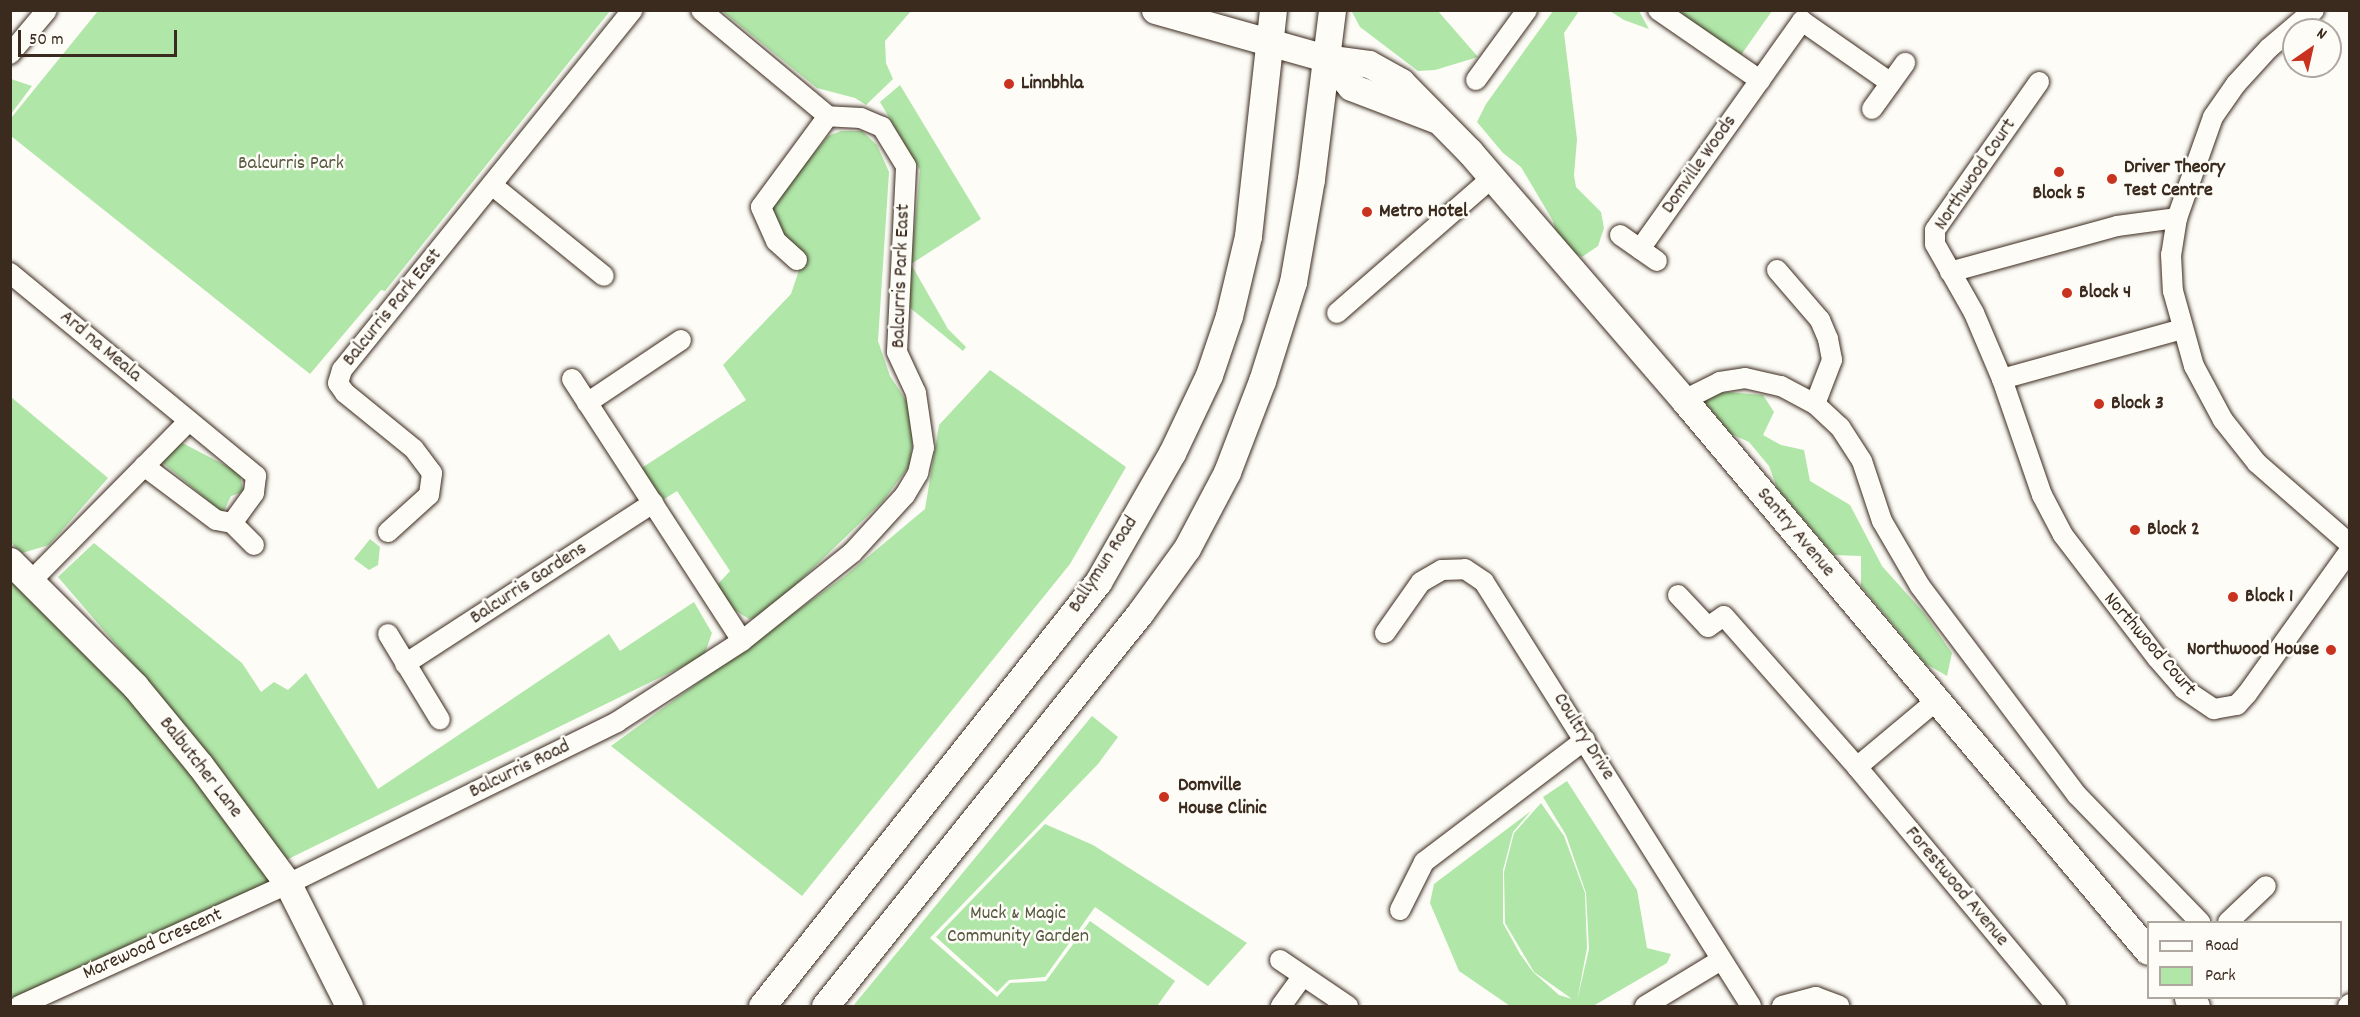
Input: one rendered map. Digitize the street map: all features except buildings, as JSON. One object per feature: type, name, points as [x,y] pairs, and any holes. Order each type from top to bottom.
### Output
[{"type":"main road","points":[[1155,10],[1326,58]]},
{"type":"main road","name":"Ballymun Road","points":[[762,1006],[1098,582],[1172,453],[1209,375],[1229,316],[1248,236],[1273,10]]},
{"type":"main road","points":[[825,1006],[1140,613],[1192,538],[1227,472],[1262,381],[1293,282],[1332,10]]},
{"type":"main road","name":"Santry Avenue","points":[[1326,58],[1352,87],[1437,120],[1492,178],[1684,400],[2147,950]]},
{"type":"main road","name":"Balbutcher Lane","points":[[10,561],[33,579],[135,686],[200,765],[288,884],[348,1006]]},
{"type":"street","points":[[10,54],[47,10]]},
{"type":"street","name":"Balcurris Park East","points":[[388,532],[429,495],[432,473],[414,449],[345,393],[338,383],[342,370],[633,10]]},
{"type":"street","points":[[701,10],[828,117],[761,207],[776,241],[797,260]]},
{"type":"street","points":[[1476,80],[1527,10]]},
{"type":"street","points":[[1658,10],[1760,80]]},
{"type":"street","points":[[2314,10],[2269,48],[2236,84],[2213,117],[2177,218],[2171,255],[2173,291],[2194,366],[2223,420],[2257,463],[2349,544]]},
{"type":"street","name":"Domville Woods","points":[[1640,249],[1802,21],[1891,83]]},
{"type":"street","points":[[1872,109],[1905,63]]},
{"type":"street","name":"Northwood Court","points":[[2039,82],[1935,230],[1935,244],[1974,313],[2002,379],[2042,495],[2063,535],[2157,658],[2184,689],[2206,706],[2227,709],[2237,705],[2349,550]]},
{"type":"street","name":"Balcurris Park East","points":[[742,641],[852,553],[890,514],[918,473],[924,448],[916,393],[897,352],[906,166],[882,127],[861,118],[828,117]]},
{"type":"street","points":[[1337,314],[1492,178]]},
{"type":"street","points":[[492,185],[604,276]]},
{"type":"street","points":[[1950,272],[2117,226],[2177,218]]},
{"type":"street","points":[[1620,235],[1657,261]]},
{"type":"street","points":[[1777,270],[1820,320],[1828,339],[1832,360],[1815,404]]},
{"type":"street","name":"Ard na Meala","points":[[10,273],[256,476],[254,493],[232,523]]},
{"type":"street","points":[[2002,379],[2182,329]]},
{"type":"street","points":[[587,403],[681,340]]},
{"type":"street","points":[[1684,400],[1720,382],[1745,378],[1781,386],[1815,404],[1840,427],[1862,460],[1882,521],[1920,586],[2077,795],[2199,921]]},
{"type":"street","points":[[572,379],[742,641]]},
{"type":"street","points":[[33,579],[189,421]]},
{"type":"street","points":[[144,466],[216,520],[232,523],[254,545]]},
{"type":"street","name":"Balcurris Gardens","points":[[405,664],[652,503]]},
{"type":"street","name":"Coultry Drive","points":[[1385,633],[1420,582],[1442,570],[1465,569],[1484,582],[1586,740],[1751,1006]]},
{"type":"street","name":"Forestwood Avenue","points":[[1678,595],[1708,627],[1724,616],[1857,767],[2056,1006]]},
{"type":"street","points":[[387,634],[440,720]]},
{"type":"street","name":"Balcurris Road","points":[[288,884],[617,722],[742,641]]},
{"type":"street","points":[[1857,767],[1936,701]]},
{"type":"street","points":[[1400,910],[1424,862],[1586,740]]},
{"type":"street","name":"Marewood Crescent","points":[[19,1006],[288,884]]},
{"type":"street","points":[[2229,921],[2266,886]]},
{"type":"street","points":[[1280,960],[1348,1006]]},
{"type":"street","points":[[1645,1006],[1721,960]]},
{"type":"street","points":[[1281,1006],[1303,976]]},
{"type":"street","points":[[1782,1006],[1816,997],[1839,1006]]},
{"type":"green space","name":"Balcurris Park","points":[[98,11],[610,11],[385,291],[381,290],[310,374],[11,136],[11,118]]},
{"type":"green space","points":[[722,11],[911,11],[885,41],[886,63],[893,79],[866,105],[855,98],[817,88]]},
{"type":"green space","points":[[1438,11],[1478,57],[1435,70],[1418,71],[1360,27],[1352,12]]},
{"type":"green space","points":[[1553,11],[1579,11],[1564,33],[1577,139],[1574,175],[1576,187],[1601,212],[1604,228],[1598,246],[1582,257],[1559,244],[1553,221],[1521,167],[1503,153],[1477,122],[1486,104]]},
{"type":"green space","points":[[1610,11],[1639,11],[1649,29],[1624,20]]},
{"type":"green space","points":[[1676,11],[1772,11],[1741,55]]},
{"type":"green space","points":[[10,79],[32,86],[11,114]]},
{"type":"green space","points":[[900,85],[981,219],[911,264],[920,170],[880,102]]},
{"type":"green space","points":[[841,131],[862,131],[877,145],[889,172],[878,341],[890,376],[915,414],[910,465],[883,501],[762,617],[749,619],[733,609],[720,592],[718,584],[730,571],[677,491],[658,503],[637,471],[746,400],[723,365],[791,294],[801,264],[770,218],[773,204],[828,136]]},
{"type":"green space","points":[[911,264],[948,329],[966,347],[963,351],[909,307]]},
{"type":"green space","points":[[990,370],[1126,467],[1070,564],[802,896],[611,746],[845,576],[925,509],[939,425]]},
{"type":"green space","points":[[1728,392],[1763,395],[1774,412],[1763,435],[1781,445],[1804,450],[1810,481],[1850,505],[1882,566],[1924,613],[1952,653],[1947,676],[1926,664],[1861,586],[1861,556],[1834,555],[1777,488],[1769,466],[1749,442],[1731,434],[1705,402],[1709,395]]},
{"type":"green space","points":[[11,397],[108,478],[49,545],[22,553],[11,543]]},
{"type":"green space","points":[[171,437],[240,473],[243,492],[231,496],[223,513],[157,458]]},
{"type":"green space","points":[[370,539],[380,547],[378,565],[369,570],[354,559]]},
{"type":"green space","points":[[94,543],[242,663],[261,692],[274,682],[288,690],[306,673],[378,789],[609,634],[620,651],[694,602],[712,633],[704,656],[282,862],[168,705],[58,577]]},
{"type":"green space","points":[[10,561],[134,690],[120,699],[136,690],[288,883],[10,1006]]},
{"type":"green space","points":[[1092,716],[1118,737],[1098,764],[930,938],[997,997],[1010,983],[1046,981],[1090,921],[1175,981],[1157,1006],[853,1006]]},
{"type":"green space","points":[[1567,781],[1637,890],[1647,948],[1671,954],[1667,963],[1593,1006],[1510,1006],[1459,971],[1430,903],[1434,884],[1531,811],[1513,832],[1503,870],[1503,923],[1533,972],[1559,995],[1572,999],[1534,972],[1505,923],[1504,872],[1514,833],[1541,803],[1564,836],[1585,893],[1587,948],[1577,1001],[1589,949],[1586,893],[1566,835],[1543,797]]},
{"type":"green space","name":"Muck & Magic Community Garden","points":[[1045,824],[1093,845],[1247,943],[1208,986],[1095,907],[1045,977],[1009,980],[997,992],[936,937]]},
{"type":"place","name":"Linnbhla","points":[[1009,84]]},
{"type":"place","name":"Block 5","points":[[2059,172]]},
{"type":"place","name":"Driver Theory Test Centre","points":[[2112,179]]},
{"type":"place","name":"Metro Hotel","points":[[1367,212]]},
{"type":"place","name":"Block 4","points":[[2067,293]]},
{"type":"place","name":"Block 3","points":[[2099,404]]},
{"type":"place","name":"Block 2","points":[[2135,530]]},
{"type":"place","name":"Block 1","points":[[2233,597]]},
{"type":"place","name":"Northwood House","points":[[2331,650]]},
{"type":"place","name":"Domville House Clinic","points":[[1164,797]]}]
